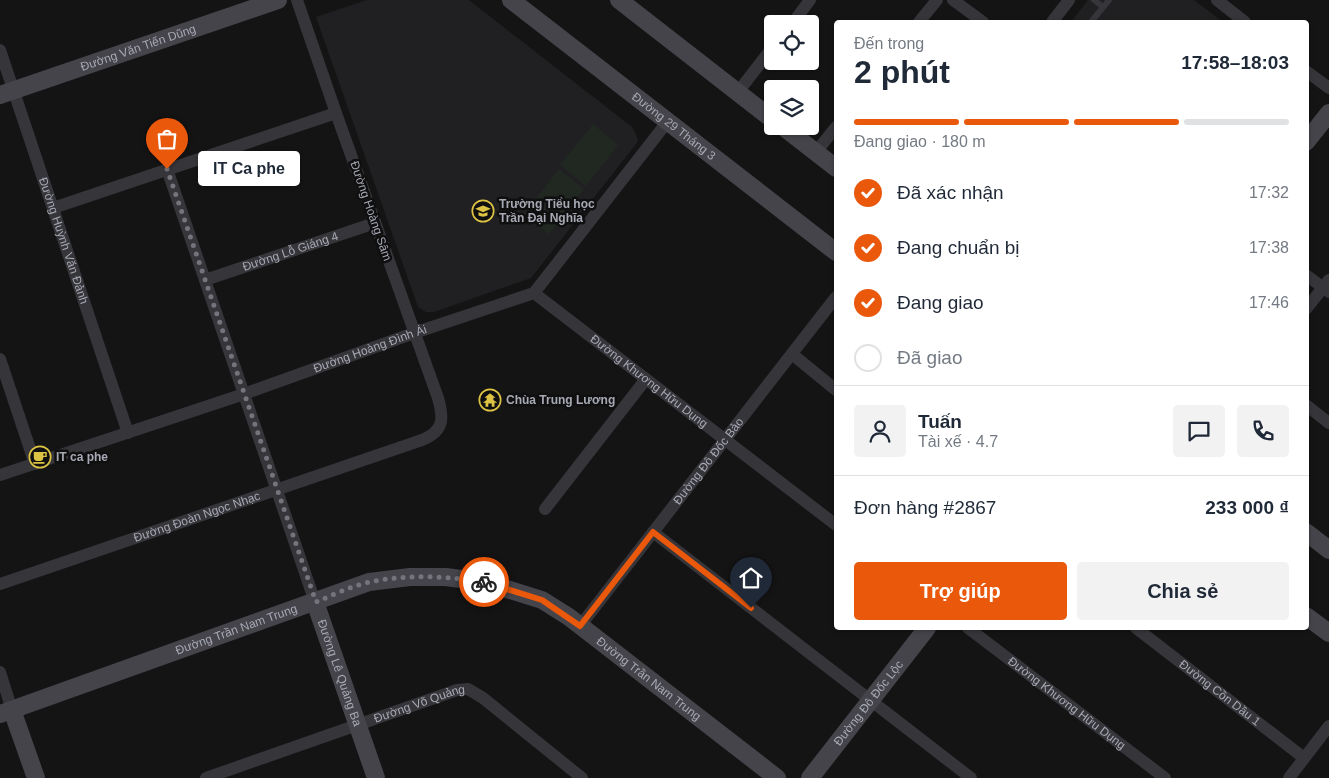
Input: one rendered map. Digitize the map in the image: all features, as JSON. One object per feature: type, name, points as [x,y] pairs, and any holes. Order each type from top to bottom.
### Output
[{"type":"street","name":"Đường Văn Tiến Dũng","points":[[7,93],[278,0]]},
{"type":"street","name":"Đường Hoàng Sâm","points":[[297,0],[438,398],[441,422]]},
{"type":"street","name":"Đường 29 Tháng 3","points":[[511,0],[834,250]]},
{"type":"street","points":[[619,0],[764,113]]},
{"type":"street","points":[[799,15],[810,0]]},
{"type":"street","points":[[921,20],[936,0]]},
{"type":"street","points":[[954,0],[980,20]]},
{"type":"street","points":[[1054,20],[1069,0]]},
{"type":"street","points":[[1217,0],[1242,20]]},
{"type":"street","name":"Đường Huỳnh Văn Đảnh","points":[[0,50],[7,93],[53,208],[128,433]]},
{"type":"street","points":[[738,92],[764,58]]},
{"type":"street","points":[[1309,73],[1329,88]]},
{"type":"street","points":[[53,208],[336,113]]},
{"type":"street","points":[[1309,138],[1329,113]]},
{"type":"street","points":[[534,293],[668,121]]},
{"type":"street","points":[[816,152],[834,130]]},
{"type":"street","points":[[794,135],[834,166]]},
{"type":"street","name":"Đường Lê Quảng Ba","points":[[167,169],[376,778]]},
{"type":"street","name":"Đường Lỗ Giáng 4","points":[[205,280],[375,223]]},
{"type":"street","points":[[1309,277],[1327,287],[1309,306]]},
{"type":"street","name":"Đường Hoàng Đình Ái","points":[[0,475],[244,394],[534,293]]},
{"type":"street","name":"Đường Khương Hữu Dụng","points":[[534,293],[834,523]]},
{"type":"street","name":"Đường Đô Đốc Bảo","points":[[580,626],[834,300]]},
{"type":"street","points":[[792,354],[834,388]]},
{"type":"street","points":[[0,359],[35,464]]},
{"type":"street","points":[[544,509],[646,379]]},
{"type":"street","points":[[1309,407],[1329,423]]},
{"type":"street","name":"Đường Đoàn Ngọc Nhạc","points":[[0,584],[422,440],[432,436],[438,430],[441,422]]},
{"type":"street","points":[[653,532],[971,778]]},
{"type":"street","points":[[1309,534],[1329,550]]},
{"type":"street","name":"Đường Trần Nam Trung","points":[[6,712],[369,582],[410,577],[446,578],[484,582],[542,600],[580,626],[777,778]]},
{"type":"street","points":[[1309,618],[1329,633]]},
{"type":"street","name":"Đường Đô Đốc Lộc","points":[[810,778],[925,630]]},
{"type":"street","name":"Đường Khương Hữu Dụng","points":[[971,630],[1165,778]]},
{"type":"street","name":"Đường Cồn Dầu 1","points":[[1139,630],[1304,758]]},
{"type":"street","points":[[0,672],[6,712],[36,778]]},
{"type":"street","name":"Đường Võ Quảng","points":[[206,778],[457,690],[468,689],[483,698],[582,778]]},
{"type":"street","points":[[1288,778],[1329,726]]},
{"type":"lane","points":[[1094,0],[1103,7]]},
{"type":"lane","points":[[1093,20],[1109,0]]},
{"type":"shaded area","name":"Trường Tiểu học Trần Đại Nghĩa","points":[[367,0],[469,0],[632,127],[635,132],[638,140],[636,144],[531,278],[434,312],[426,312],[418,307],[316,17]]},
{"type":"shaded area","points":[[1088,0],[1194,0],[1220,20],[1073,20]]},
{"type":"shaded area","points":[[593,124],[618,145],[586,186],[560,165]]},
{"type":"shaded area","points":[[559,169],[584,189],[549,234],[524,214]]},
{"type":"way so far","points":[[167,169],[316,602],[369,582],[410,577],[484,582]]},
{"type":"place","name":"IT Ca phe","points":[[167,169]]},
{"type":"place","name":"Trường Tiểu học Trần Đại Nghĩa","points":[[483,211]]},
{"type":"place","name":"Chùa Trung Lương","points":[[490,400]]},
{"type":"place","name":"IT ca phe","points":[[40,457]]},
{"type":"route","points":[[484,582],[542,600],[580,626],[653,532],[751,608]]}]
